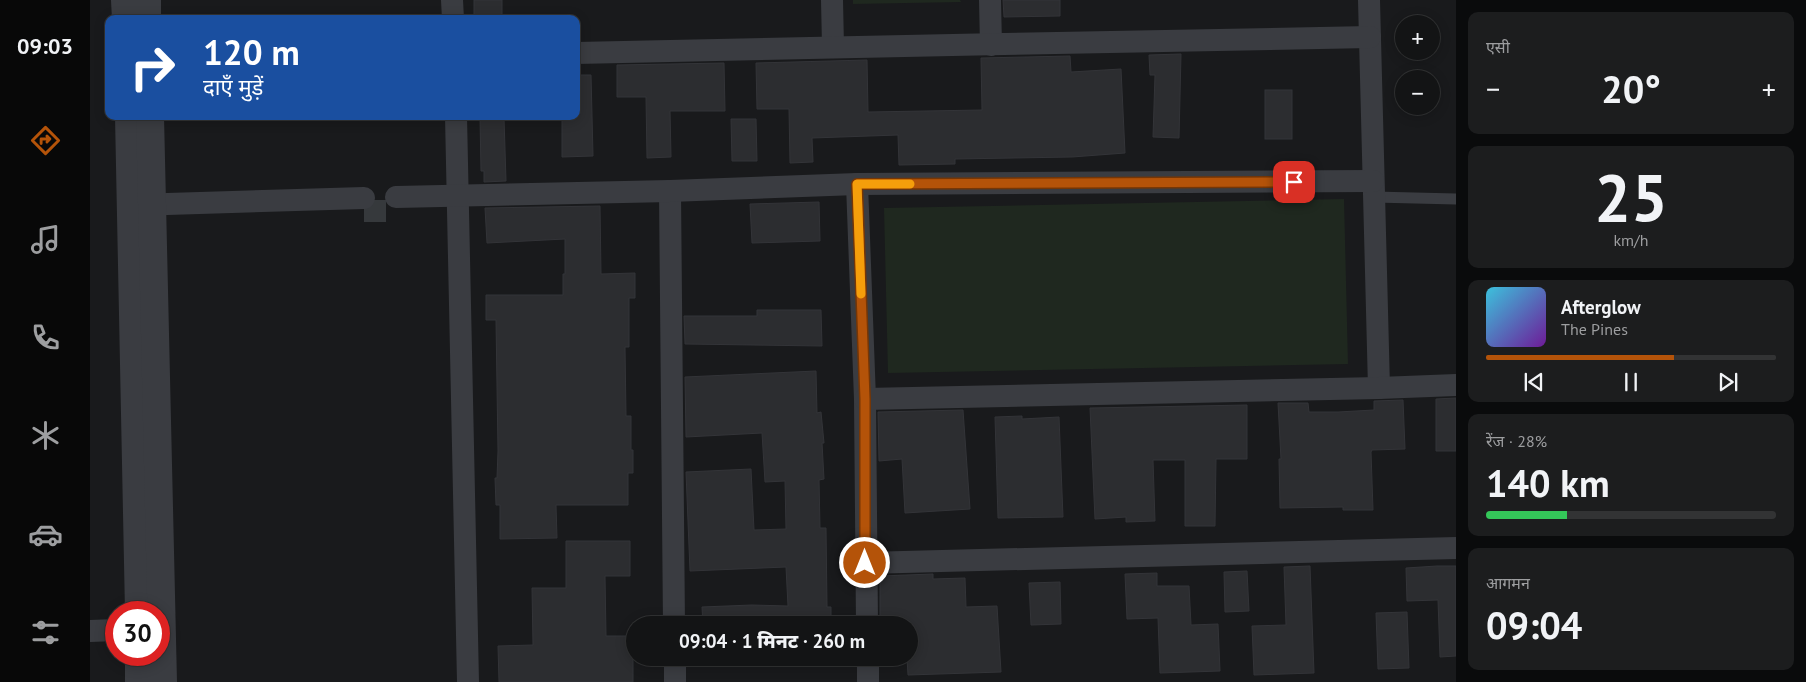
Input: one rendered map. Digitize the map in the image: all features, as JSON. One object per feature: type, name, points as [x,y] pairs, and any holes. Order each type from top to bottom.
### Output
[{"type":"street","points":[[125,0],[126,15]]},
{"type":"street","points":[[147,0],[147,15]]},
{"type":"street","points":[[452,0],[452,15]]},
{"type":"street","points":[[832,0],[833,46]]},
{"type":"street","points":[[990,0],[991,45]]},
{"type":"street","points":[[1369,0],[1379,388]]},
{"type":"street","points":[[580,53],[833,46],[991,45],[1370,37]]},
{"type":"street","points":[[130,120],[143,212],[159,601]]},
{"type":"street","points":[[139,601],[143,212],[150,120]]},
{"type":"street","points":[[456,120],[468,682]]},
{"type":"street","points":[[396,204],[458,204],[670,191],[857,184],[1373,189]]},
{"type":"street","points":[[857,184],[865,399],[867,616]]},
{"type":"street","points":[[670,191],[674,616]]},
{"type":"street","points":[[143,212],[364,204]]},
{"type":"street","points":[[865,399],[1456,385]]},
{"type":"street","points":[[865,563],[1456,548]]},
{"type":"street","points":[[90,631],[105,630]]},
{"type":"street","points":[[139,666],[139,682]]},
{"type":"street","points":[[162,666],[163,682]]},
{"type":"street","points":[[675,666],[675,682]]},
{"type":"street","points":[[868,666],[868,682]]},
{"type":"lane","points":[[1373,189],[1456,199]]},
{"type":"shaded area","points":[[853,0],[960,0],[961,2],[853,4]]},
{"type":"shaded area","points":[[1344,199],[1348,364],[888,373],[884,208]]},
{"type":"building","points":[[474,0],[502,0],[502,15],[474,15]]},
{"type":"building","points":[[1003,0],[1060,0],[1060,16],[1004,17]]},
{"type":"building","points":[[1181,54],[1179,138],[1153,137],[1155,75],[1150,75],[1149,55]]},
{"type":"building","points":[[1070,56],[1071,72],[1121,69],[1125,153],[1072,157],[955,159],[955,164],[899,165],[898,135],[812,138],[813,162],[790,163],[789,109],[757,109],[756,63],[867,60],[868,112],[982,110],[981,58]]},
{"type":"building","points":[[724,63],[725,111],[670,111],[671,157],[647,158],[646,97],[617,97],[617,65]]},
{"type":"building","points":[[580,75],[591,75],[593,156],[562,157],[562,120],[580,120]]},
{"type":"building","points":[[1265,90],[1292,90],[1292,139],[1265,139]]},
{"type":"building","points":[[731,119],[756,119],[757,161],[732,161]]},
{"type":"building","points":[[480,120],[504,120],[506,181],[484,182],[484,171],[481,171]]},
{"type":"building","points":[[819,202],[820,241],[752,243],[750,204]]},
{"type":"building","points":[[600,206],[601,274],[635,273],[635,298],[629,298],[629,347],[625,347],[626,416],[631,416],[631,450],[633,450],[633,473],[628,473],[628,505],[556,505],[557,538],[500,539],[500,505],[496,505],[495,478],[497,478],[498,451],[496,320],[486,320],[486,295],[563,295],[565,239],[487,243],[485,208]]},
{"type":"building","points":[[757,310],[821,310],[822,346],[685,344],[684,316],[757,316]]},
{"type":"building","points":[[816,371],[817,413],[821,412],[824,443],[822,443],[824,479],[819,480],[820,528],[826,528],[827,607],[831,607],[831,616],[702,616],[702,607],[788,606],[786,567],[690,571],[686,472],[751,469],[754,530],[786,529],[785,481],[765,482],[762,433],[686,437],[685,377]]},
{"type":"building","points":[[1456,398],[1456,451],[1436,451],[1436,399]]},
{"type":"building","points":[[1403,400],[1405,449],[1372,450],[1371,452],[1373,510],[1343,510],[1343,507],[1280,508],[1279,459],[1281,459],[1278,403],[1308,403],[1309,412],[1338,412],[1374,410],[1374,401]]},
{"type":"building","points":[[1247,405],[1247,459],[1216,459],[1215,526],[1185,526],[1185,460],[1153,460],[1155,521],[1126,522],[1126,517],[1095,519],[1090,408]]},
{"type":"building","points":[[963,410],[970,509],[905,513],[902,459],[879,461],[878,412]]},
{"type":"building","points":[[1022,416],[1022,419],[1059,417],[1063,517],[998,518],[995,417]]},
{"type":"building","points":[[566,541],[630,541],[630,576],[605,576],[606,636],[626,636],[626,666],[633,666],[633,682],[499,682],[498,646],[533,645],[532,588],[566,588]]},
{"type":"building","points":[[1310,566],[1314,673],[1254,675],[1252,626],[1286,625],[1284,567]]},
{"type":"building","points":[[1456,566],[1456,656],[1440,657],[1438,600],[1407,601],[1406,568]]},
{"type":"building","points":[[1247,571],[1249,611],[1225,612],[1224,572]]},
{"type":"building","points":[[1157,573],[1157,586],[1189,586],[1191,625],[1218,624],[1220,671],[1160,673],[1158,618],[1127,619],[1125,574]]},
{"type":"building","points":[[933,574],[933,579],[965,578],[966,607],[997,606],[1001,672],[908,675],[907,666],[918,666],[918,616],[880,616],[880,576]]},
{"type":"building","points":[[1060,582],[1061,624],[1031,625],[1029,583]]},
{"type":"building","points":[[1407,612],[1409,668],[1378,669],[1376,613]]},
{"type":"tunnel","points":[[364,211],[396,211]]},
{"type":"slow traffic","points":[[861,294],[857,184],[910,184]]},
{"type":"route","points":[[865,563],[865,399],[857,184],[1294,182]]}]
